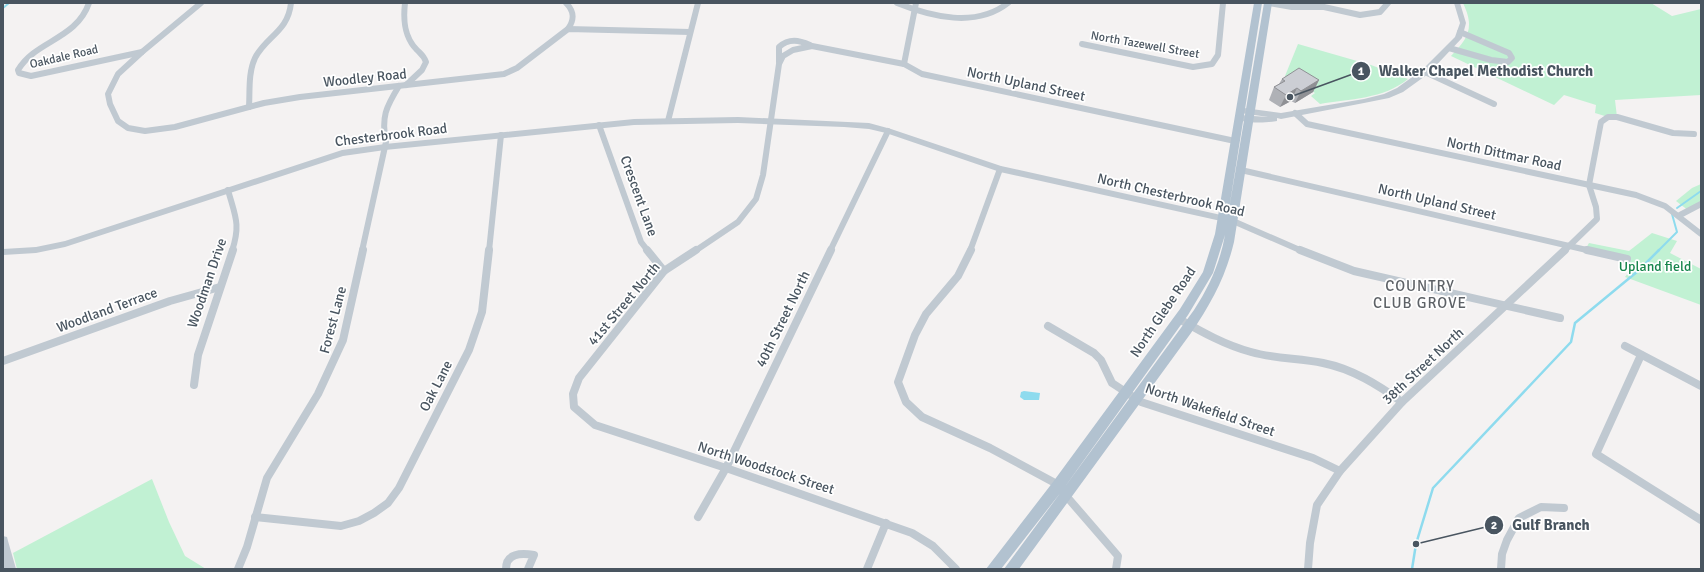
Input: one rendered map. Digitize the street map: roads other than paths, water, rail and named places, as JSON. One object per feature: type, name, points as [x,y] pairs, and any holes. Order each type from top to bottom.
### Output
[{"type":"main road","name":"North Glebe Road","points":[[1227,220],[1241,170],[1245,115],[1258,3]]},
{"type":"main road","name":"North Glebe Road","points":[[993,569],[1058,486],[1125,393],[1184,322],[1207,300],[1219,278],[1228,249],[1227,220],[1235,141],[1245,115],[1268,3]]},
{"type":"main road","name":"North Glebe Road","points":[[1011,569],[1067,496],[1136,400],[1184,322]]},
{"type":"street","name":"Oakdale Road","points":[[89,3],[86,13],[64,35],[22,62],[18,70],[22,76],[31,76],[90,62],[142,52],[201,3]]},
{"type":"street","points":[[249,107],[252,64],[258,53],[282,28],[290,12],[291,3]]},
{"type":"street","name":"Forest Lane","points":[[238,569],[245,554],[261,494],[267,478],[321,390],[333,367],[343,340],[386,142],[381,123],[383,115],[402,86],[422,70],[426,62],[425,58],[410,41],[405,31],[403,19],[405,3]]},
{"type":"street","points":[[566,3],[572,9],[573,14],[571,24],[568,29],[690,32]]},
{"type":"street","points":[[668,121],[698,3]]},
{"type":"street","points":[[897,3],[914,10],[953,17],[977,17],[996,12],[1008,3]]},
{"type":"street","points":[[904,64],[916,3]]},
{"type":"street","name":"North Tazewell Street","points":[[1082,44],[1189,66],[1208,65],[1214,62],[1218,55],[1222,3]]},
{"type":"street","points":[[1268,3],[1292,7],[1324,8],[1360,15],[1380,12],[1388,3]]},
{"type":"street","points":[[1245,115],[1266,120],[1386,96],[1400,90],[1425,72],[1458,38],[1463,24],[1457,3]]},
{"type":"street","name":"Woodley Road","points":[[142,52],[118,74],[110,87],[108,94],[110,104],[118,121],[128,128],[145,131],[164,129],[249,107],[300,97],[504,74],[517,68],[568,29]]},
{"type":"street","points":[[1448,48],[1490,60],[1508,62],[1512,58],[1509,53],[1460,32]]},
{"type":"street","name":"North Upland Street","points":[[779,64],[779,47],[785,42],[797,40],[812,46],[904,64],[922,74],[1235,141]]},
{"type":"street","points":[[779,64],[783,56],[792,50],[812,46]]},
{"type":"street","name":"41st Street North","points":[[573,394],[579,378],[664,271],[738,222],[756,199],[763,175],[772,122],[779,64]]},
{"type":"street","points":[[1425,72],[1494,104]]},
{"type":"street","name":"North Dittmar Road","points":[[1295,113],[1307,124],[1650,198],[1680,215],[1701,234]]},
{"type":"street","name":"38th Street North","points":[[1308,569],[1310,543],[1317,506],[1340,471],[1402,402],[1506,306],[1596,219],[1596,207],[1589,185],[1601,122],[1608,117],[1616,117],[1674,133],[1694,134]]},
{"type":"street","name":"Chesterbrook Road","points":[[3,252],[36,250],[65,244],[331,156],[385,147],[600,125],[668,121],[772,122]]},
{"type":"street","name":"North Chesterbrook Road","points":[[772,122],[869,126],[1000,169],[1244,224],[1322,259],[1354,271],[1560,318]]},
{"type":"street","name":"Crescent Lane","points":[[600,125],[641,242],[664,271]]},
{"type":"street","name":"40th Street North","points":[[698,516],[726,468],[888,131]]},
{"type":"street","name":"Oak Lane","points":[[255,517],[341,526],[352,524],[363,520],[384,507],[399,488],[469,350],[482,312],[501,135]]},
{"type":"street","points":[[1000,169],[971,249],[958,276],[926,314],[915,335],[898,382],[906,402],[922,417],[1044,476],[1058,486],[1118,556],[1116,569]]},
{"type":"street","name":"North Upland Street","points":[[1241,170],[1627,258]]},
{"type":"street","name":"Woodman Drive","points":[[194,385],[198,355],[238,234],[238,227],[228,190]]},
{"type":"street","points":[[1680,215],[1701,204]]},
{"type":"street","name":"Woodland Terrace","points":[[3,360],[170,301],[220,287]]},
{"type":"street","points":[[1184,322],[1229,345],[1262,355],[1323,363],[1346,369],[1372,381],[1402,402]]},
{"type":"street","name":"North Wakefield Street","points":[[1048,326],[1094,353],[1101,360],[1112,383],[1136,400],[1154,408],[1313,458],[1340,471]]},
{"type":"street","points":[[1625,346],[1701,386]]},
{"type":"street","points":[[1641,355],[1596,454],[1701,520]]},
{"type":"street","name":"North Woodstock Street","points":[[573,394],[574,407],[595,424],[886,522],[912,533],[933,546],[956,569]]},
{"type":"street","points":[[1501,569],[1502,554],[1507,540],[1519,518],[1541,507],[1564,508]]},
{"type":"street","points":[[867,569],[886,522]]},
{"type":"street","points":[[3,541],[10,569]]},
{"type":"street","points":[[506,569],[506,561],[511,556],[524,553],[534,555],[528,569]]},
{"type":"water","points":[[1021,392],[1040,393],[1039,400],[1024,400],[1020,397]]},
{"type":"waterway","points":[[3,8],[9,3]]},
{"type":"waterway","points":[[1677,208],[1701,191]]},
{"type":"waterway","points":[[1412,569],[1416,544],[1433,488],[1571,342],[1575,323],[1638,271],[1677,232],[1672,214]]},
{"type":"place","name":"Walker Chapel Methodist Church","points":[[1290,97]]},
{"type":"place","name":"Gulf Branch","points":[[1416,544]]},
{"type":"district","name":"COUNTRY CLUB GROVE","points":[[1420,294]]},
{"type":"park label","name":"Upland field","points":[[1655,266]]}]
